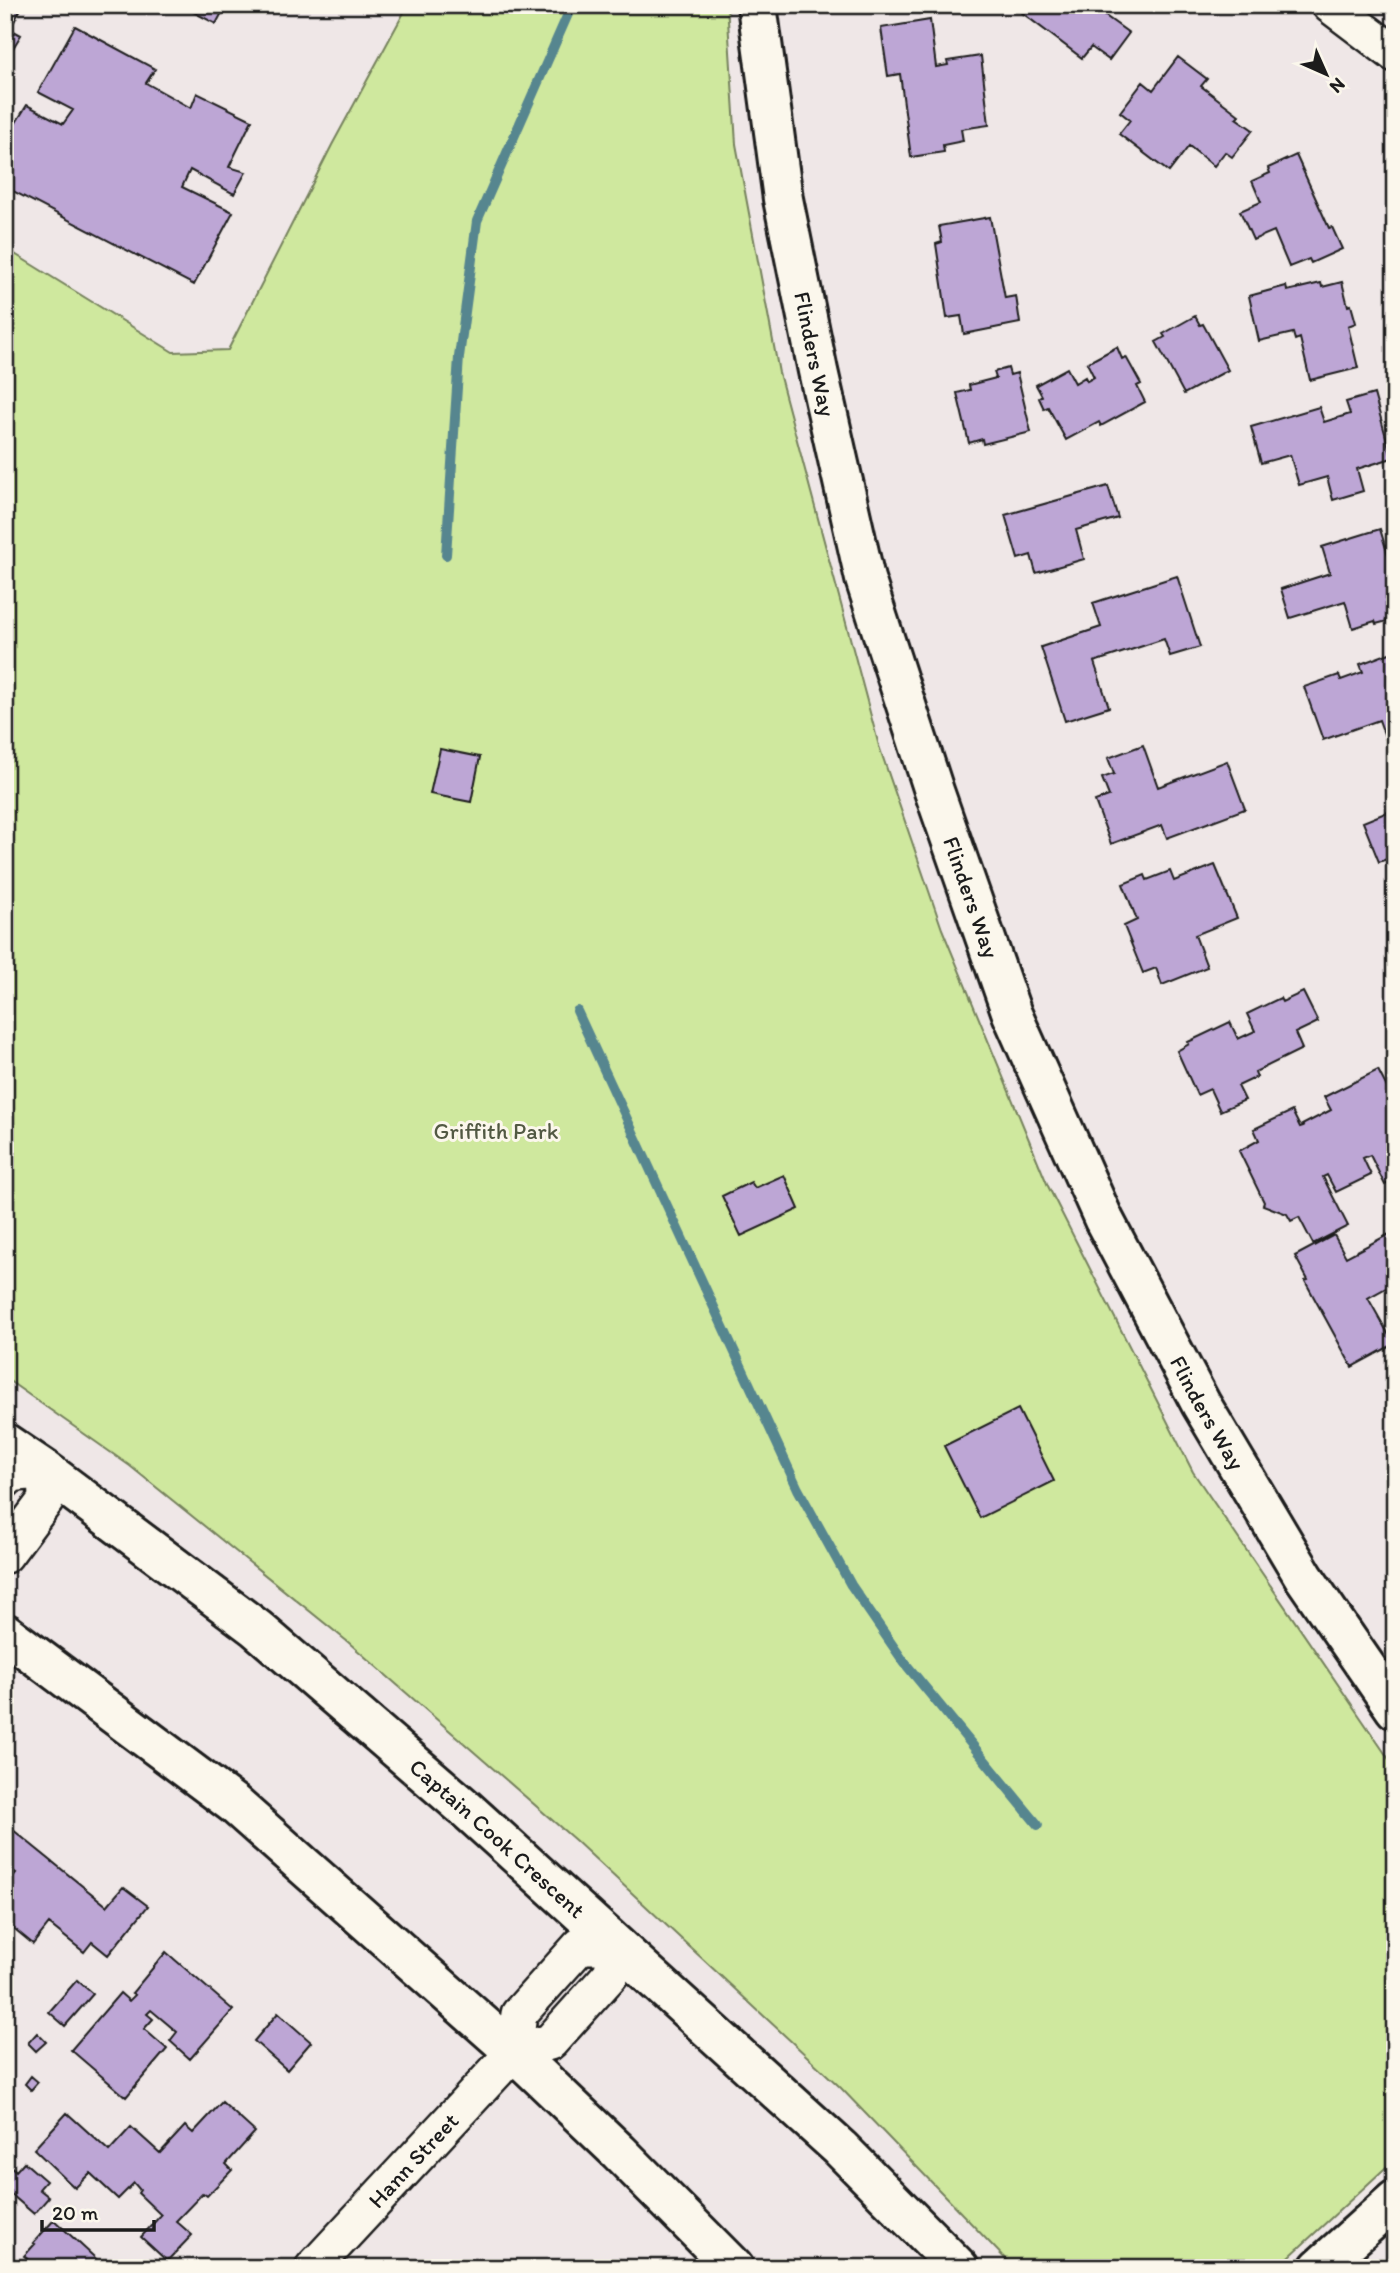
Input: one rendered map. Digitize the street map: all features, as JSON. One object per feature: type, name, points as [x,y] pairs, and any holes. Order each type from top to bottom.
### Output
[{"type":"main road","name":"Flinders Way","points":[[757,5],[783,200],[865,579],[934,791],[1012,1014],[1104,1220],[1201,1404],[1304,1577],[1395,1709]]},
{"type":"main road","name":"Captain Cook Crescent","points":[[5,1443],[256,1628],[466,1808],[841,2148],[958,2268]]},
{"type":"main road","points":[[5,1633],[233,1804],[514,2052],[619,2152],[734,2268]]},
{"type":"main road","points":[[1319,2268],[1395,2200]]},
{"type":"street","points":[[1330,5],[1395,54]]},
{"type":"street","points":[[5,1480],[10,1474],[45,1470],[46,1500],[5,1555]]},
{"type":"street","points":[[514,2052],[519,2014],[580,1946],[618,1946]]},
{"type":"street","name":"Hann Street","points":[[313,2268],[514,2052]]},
{"type":"green space","name":"Griffith Park","points":[[408,5],[727,5],[736,144],[779,373],[879,746],[942,929],[1048,1186],[1193,1472],[1395,1768],[1395,2159],[1277,2268],[1014,2268],[840,2087],[575,1840],[348,1642],[130,1466],[5,1378],[5,248],[173,352],[228,350],[332,145]]},
{"type":"building","points":[[5,5],[23,5],[10,29],[21,35],[7,58],[5,57]]},
{"type":"building","points":[[180,5],[226,5],[216,24]]},
{"type":"building","points":[[1020,5],[1094,5],[1093,7],[1129,33],[1109,60],[1091,47],[1082,58],[1017,9]]},
{"type":"building","points":[[930,20],[936,67],[948,65],[947,61],[981,56],[989,125],[961,129],[963,141],[943,145],[944,152],[911,157],[900,74],[888,76],[881,28]]},
{"type":"building","points":[[75,26],[155,69],[146,83],[191,108],[197,93],[252,120],[229,167],[246,172],[234,194],[190,170],[182,187],[233,212],[194,285],[5,187],[5,140],[27,105],[63,124],[73,110],[38,92]]},
{"type":"building","points":[[1178,57],[1207,79],[1201,86],[1239,115],[1236,118],[1253,130],[1232,157],[1225,152],[1214,166],[1189,146],[1169,172],[1119,134],[1130,120],[1120,112],[1143,82],[1153,90]]},
{"type":"building","points":[[1296,155],[1329,228],[1332,227],[1342,249],[1311,263],[1309,259],[1289,267],[1274,231],[1253,240],[1240,211],[1261,202],[1252,181],[1270,173],[1268,168]]},
{"type":"building","points":[[990,217],[1005,298],[1016,296],[1020,323],[964,334],[961,316],[947,318],[936,244],[942,242],[939,226]]},
{"type":"building","points":[[1342,282],[1356,323],[1348,326],[1358,368],[1310,380],[1300,338],[1295,340],[1293,333],[1259,341],[1249,296],[1286,286],[1287,291],[1321,283],[1322,287]]},
{"type":"building","points":[[1195,316],[1200,325],[1203,324],[1228,370],[1184,394],[1156,342],[1165,337],[1163,334]]},
{"type":"building","points":[[1117,347],[1122,359],[1126,357],[1141,384],[1137,386],[1145,402],[1101,426],[1099,422],[1066,440],[1048,407],[1044,409],[1039,398],[1042,396],[1036,385],[1067,368],[1075,383],[1085,377],[1087,381],[1094,377],[1087,363]]},
{"type":"building","points":[[1008,368],[1010,375],[1017,373],[1031,432],[983,444],[982,439],[969,443],[957,393],[970,390],[969,385],[996,378],[994,372]]},
{"type":"building","points":[[1374,394],[1392,458],[1357,469],[1363,491],[1333,500],[1327,477],[1299,485],[1290,455],[1261,463],[1251,427],[1319,407],[1324,422],[1350,414],[1346,402]]},
{"type":"building","points":[[1108,486],[1118,518],[1076,530],[1084,559],[1036,573],[1031,555],[1018,559],[1005,515]]},
{"type":"building","points":[[1380,529],[1395,578],[1395,619],[1376,624],[1375,621],[1353,628],[1345,601],[1290,618],[1281,589],[1330,573],[1322,547]]},
{"type":"building","points":[[1177,576],[1200,647],[1170,656],[1164,639],[1094,662],[1109,707],[1065,721],[1041,647],[1101,627],[1093,603]]},
{"type":"building","points":[[1395,651],[1395,746],[1389,748],[1379,720],[1323,740],[1304,687],[1339,675],[1341,680],[1363,672],[1360,664]]},
{"type":"building","points":[[1143,745],[1158,787],[1227,761],[1245,809],[1167,838],[1162,825],[1111,844],[1095,801],[1109,796],[1102,778],[1114,774],[1108,758]]},
{"type":"building","points":[[440,749],[480,757],[471,802],[430,794]]},
{"type":"building","points":[[1395,809],[1395,856],[1379,862],[1363,822]]},
{"type":"building","points":[[1215,865],[1237,918],[1195,935],[1207,967],[1162,985],[1156,968],[1143,973],[1124,926],[1137,920],[1123,884],[1145,875],[1147,880],[1170,871],[1174,881]]},
{"type":"building","points":[[1303,992],[1318,1022],[1295,1033],[1302,1049],[1255,1072],[1257,1077],[1238,1086],[1245,1100],[1220,1111],[1210,1089],[1197,1095],[1177,1051],[1189,1044],[1188,1042],[1230,1022],[1238,1039],[1255,1031],[1247,1014],[1280,998],[1282,1002]]},
{"type":"building","points":[[1378,1070],[1395,1103],[1395,1185],[1391,1182],[1385,1185],[1370,1155],[1363,1158],[1371,1175],[1336,1192],[1327,1175],[1323,1177],[1348,1226],[1313,1244],[1299,1217],[1291,1221],[1287,1214],[1263,1205],[1264,1202],[1239,1151],[1259,1140],[1254,1129],[1292,1111],[1300,1127],[1303,1126],[1331,1110],[1324,1097]]},
{"type":"building","points":[[784,1175],[799,1209],[741,1236],[722,1196],[751,1182],[755,1188]]},
{"type":"building","points":[[1395,1231],[1395,1283],[1368,1298],[1394,1344],[1352,1367],[1305,1281],[1308,1280],[1295,1256],[1334,1235],[1346,1257]]},
{"type":"building","points":[[1395,1385],[1395,1407],[1385,1391]]},
{"type":"building","points":[[1018,1409],[1054,1481],[980,1518],[944,1446]]},
{"type":"building","points":[[5,1798],[7,1825],[107,1906],[123,1887],[148,1906],[108,1955],[92,1942],[84,1952],[49,1924],[33,1944],[5,1921],[5,1887],[16,1873],[5,1865]]},
{"type":"building","points":[[166,1952],[233,2010],[190,2059],[170,2041],[177,2032],[151,2010],[147,2014],[153,2019],[144,2029],[167,2049],[126,2097],[71,2050],[120,1993],[129,2001],[135,1995],[132,1993]]},
{"type":"building","points":[[77,1980],[93,1994],[65,2026],[49,2012]]},
{"type":"building","points":[[278,2013],[311,2042],[287,2070],[254,2041]]},
{"type":"building","points":[[37,2033],[46,2042],[36,2051],[28,2043]]},
{"type":"building","points":[[31,2076],[38,2082],[31,2090],[25,2084]]},
{"type":"building","points":[[222,2102],[255,2132],[226,2164],[232,2170],[207,2196],[203,2193],[176,2221],[192,2235],[167,2261],[141,2237],[161,2215],[138,2193],[140,2190],[134,2183],[118,2199],[90,2173],[75,2188],[34,2149],[67,2113],[109,2151],[131,2127],[160,2153],[185,2126],[193,2133]]},
{"type":"building","points":[[6,2162],[16,2171],[24,2162],[46,2181],[39,2189],[49,2197],[34,2214],[5,2189]]},
{"type":"building","points":[[54,2220],[106,2268],[38,2268],[24,2256]]},
{"type":"waterway","points":[[446,555],[459,357],[477,221],[572,5]]},
{"type":"waterway","points":[[577,1011],[798,1489],[851,1585],[904,1662],[1038,1825]]}]
